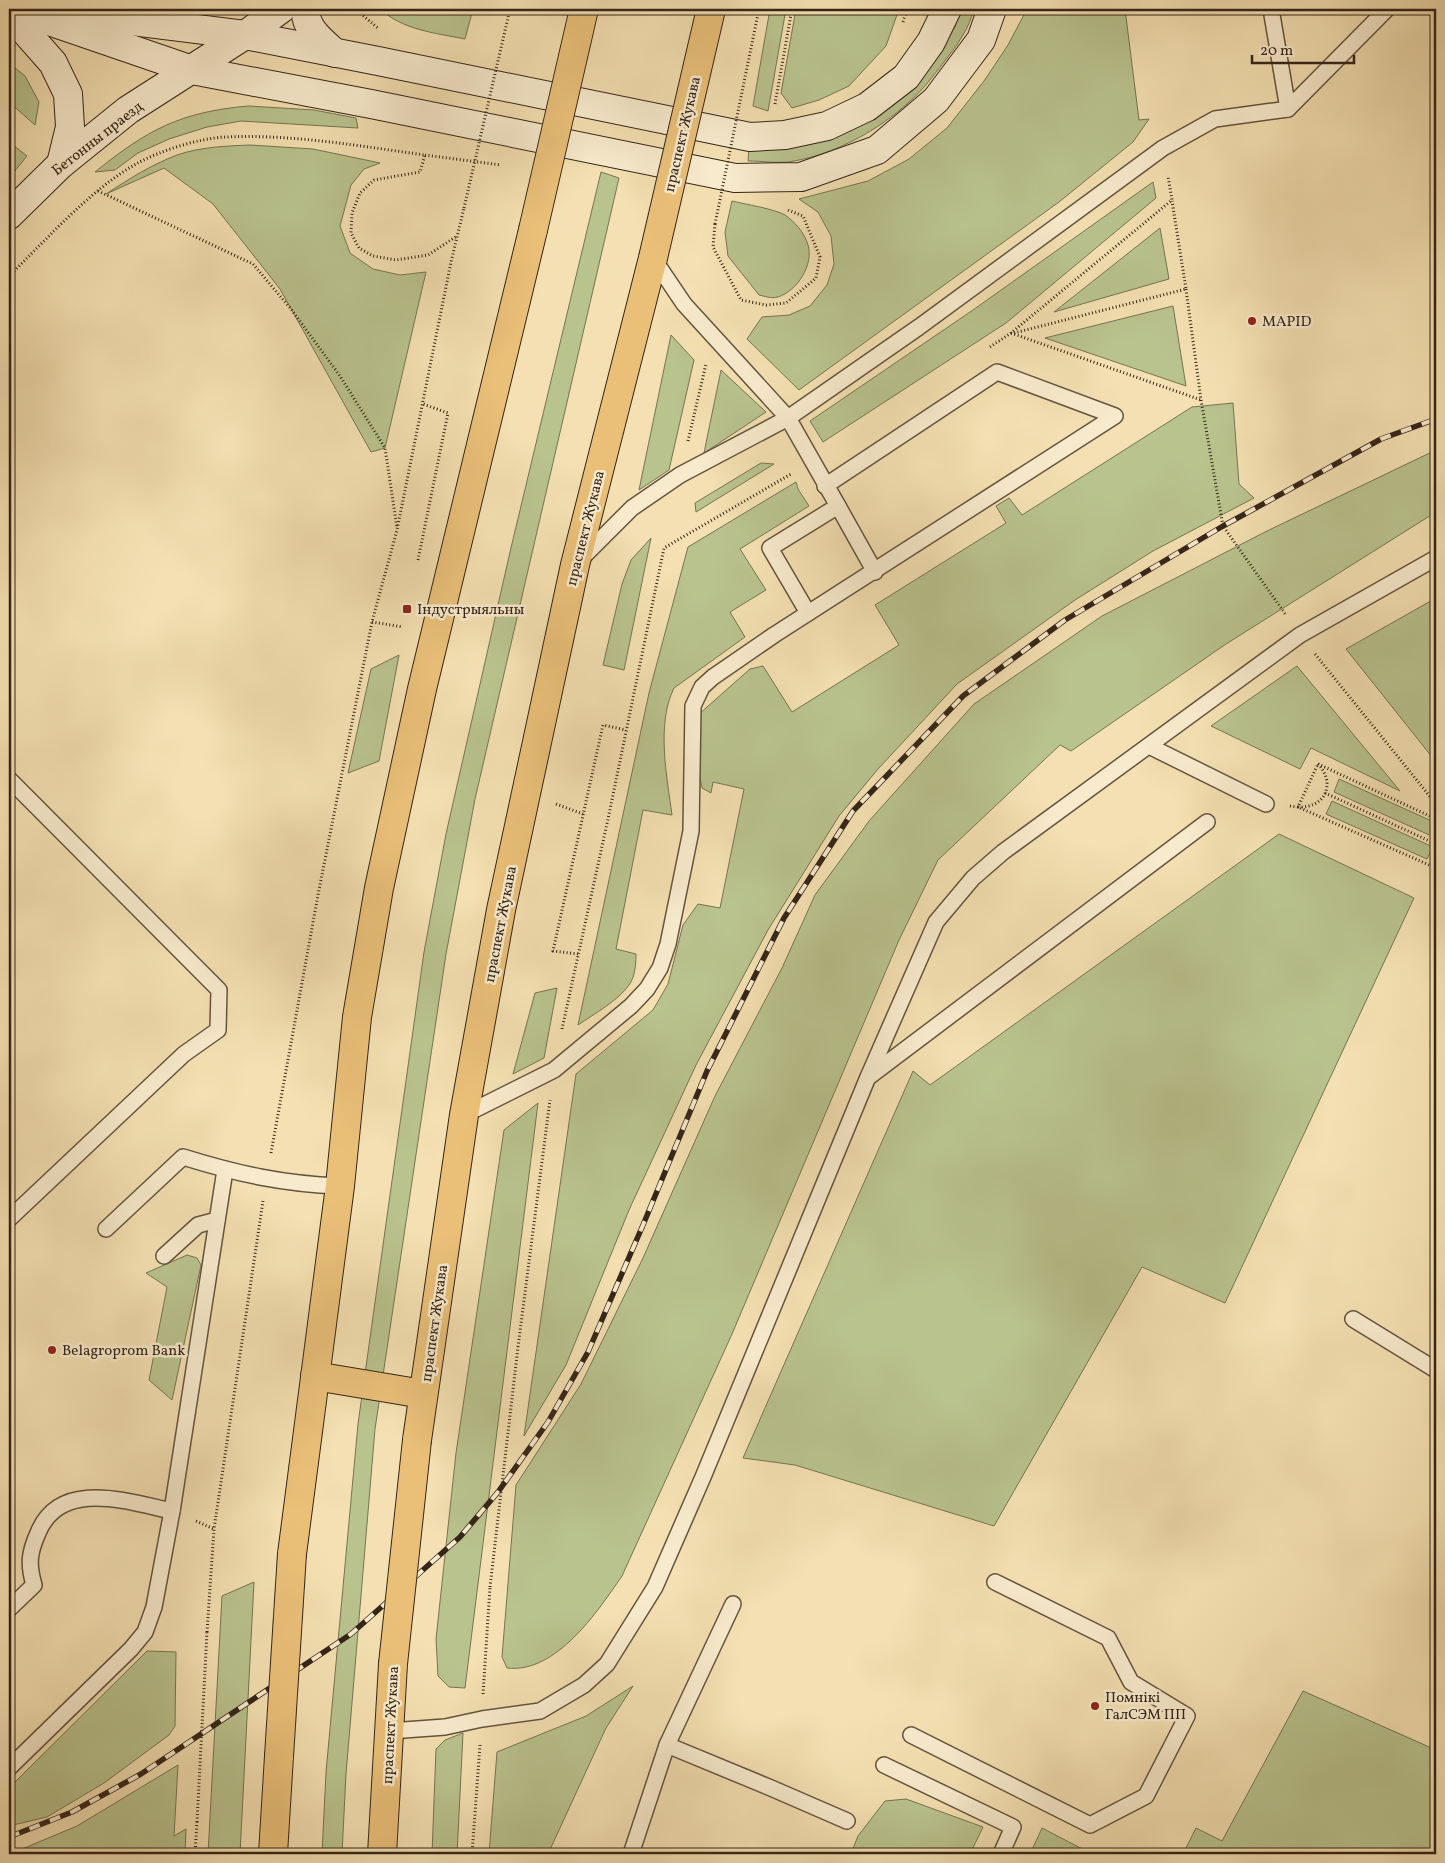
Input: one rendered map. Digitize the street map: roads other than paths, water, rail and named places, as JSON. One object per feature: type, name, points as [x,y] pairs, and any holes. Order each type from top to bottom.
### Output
[{"type":"main road","points":[[14,9],[192,70],[735,178],[801,178],[877,150],[936,100],[981,40],[992,9]]},
{"type":"main road","points":[[36,9],[245,35],[750,138],[785,135],[827,126],[867,107],[906,77],[931,42],[947,9]]},
{"type":"main road","name":"Бетонны праезд","points":[[9,215],[61,164],[128,110],[192,70],[281,9]]},
{"type":"main road","points":[[306,9],[305,15],[314,34],[335,53]]},
{"type":"main road","points":[[273,1854],[292,1554],[340,1186],[357,1018],[379,888],[422,689],[533,230],[584,9]]},
{"type":"main road","name":"праспект Жукава","points":[[382,1854],[393,1664],[417,1440],[464,1114],[501,910],[575,565],[653,258],[711,9]]},
{"type":"main road","points":[[9,13],[53,63],[68,94],[70,127],[61,164]]},
{"type":"main road","points":[[245,35],[250,61],[258,71],[284,87]]},
{"type":"main road","points":[[315,1376],[423,1394]]},
{"type":"lane","points":[[1271,9],[1288,109]]},
{"type":"lane","points":[[575,565],[632,508],[680,475],[788,418],[919,327],[1163,148],[1215,119],[1288,109],[1387,9]]},
{"type":"lane","points":[[653,258],[684,304],[788,418],[875,572]]},
{"type":"lane","points":[[464,1114],[554,1070],[631,1006],[647,989],[660,968],[668,944],[691,831],[693,706],[702,687],[713,677],[808,613],[875,572],[1115,416],[997,372],[825,486]]},
{"type":"lane","points":[[808,613],[770,548],[838,506]]},
{"type":"lane","points":[[390,1731],[445,1728],[482,1718],[540,1711],[584,1685],[607,1664],[655,1587],[703,1477],[868,1077],[936,922],[973,878],[1003,852],[1300,635],[1436,558]]},
{"type":"lane","points":[[1149,746],[1266,804]]},
{"type":"lane","points":[[9,779],[219,990],[218,1030],[184,1054],[9,1219]]},
{"type":"lane","points":[[868,1077],[1207,822]]},
{"type":"lane","points":[[106,1228],[183,1158],[266,1180],[309,1185],[340,1186]]},
{"type":"lane","points":[[9,1768],[131,1649],[145,1632],[154,1607],[172,1511],[225,1170]]},
{"type":"lane","points":[[164,1256],[198,1225],[217,1220]]},
{"type":"lane","points":[[1353,1319],[1436,1370]]},
{"type":"lane","points":[[9,1609],[34,1585],[30,1570],[30,1557],[34,1541],[48,1514],[61,1505],[85,1498],[120,1500],[172,1511]]},
{"type":"lane","points":[[911,1735],[1090,1825],[1146,1796],[1187,1716],[1131,1682],[1108,1638],[995,1582]]},
{"type":"lane","points":[[631,1854],[667,1745],[733,1604]]},
{"type":"lane","points":[[667,1745],[846,1821]]},
{"type":"lane","points":[[884,1764],[1013,1827],[1001,1854]]},
{"type":"railway","points":[[9,1837],[72,1812],[141,1774],[351,1634],[460,1537],[498,1492],[548,1422],[588,1352],[707,1071],[784,918],[853,811],[963,696],[1065,620],[1223,526],[1381,439],[1436,419]]},
{"type":"place","name":"MAPID","points":[[1252,321]]},
{"type":"place","name":"Індустрыяльны","points":[[407,609]]},
{"type":"place","name":"Belagroprom Bank","points":[[52,1350]]},
{"type":"place","name":"Помнікі ГалСЭМ ПП","points":[[1095,1706]]}]
